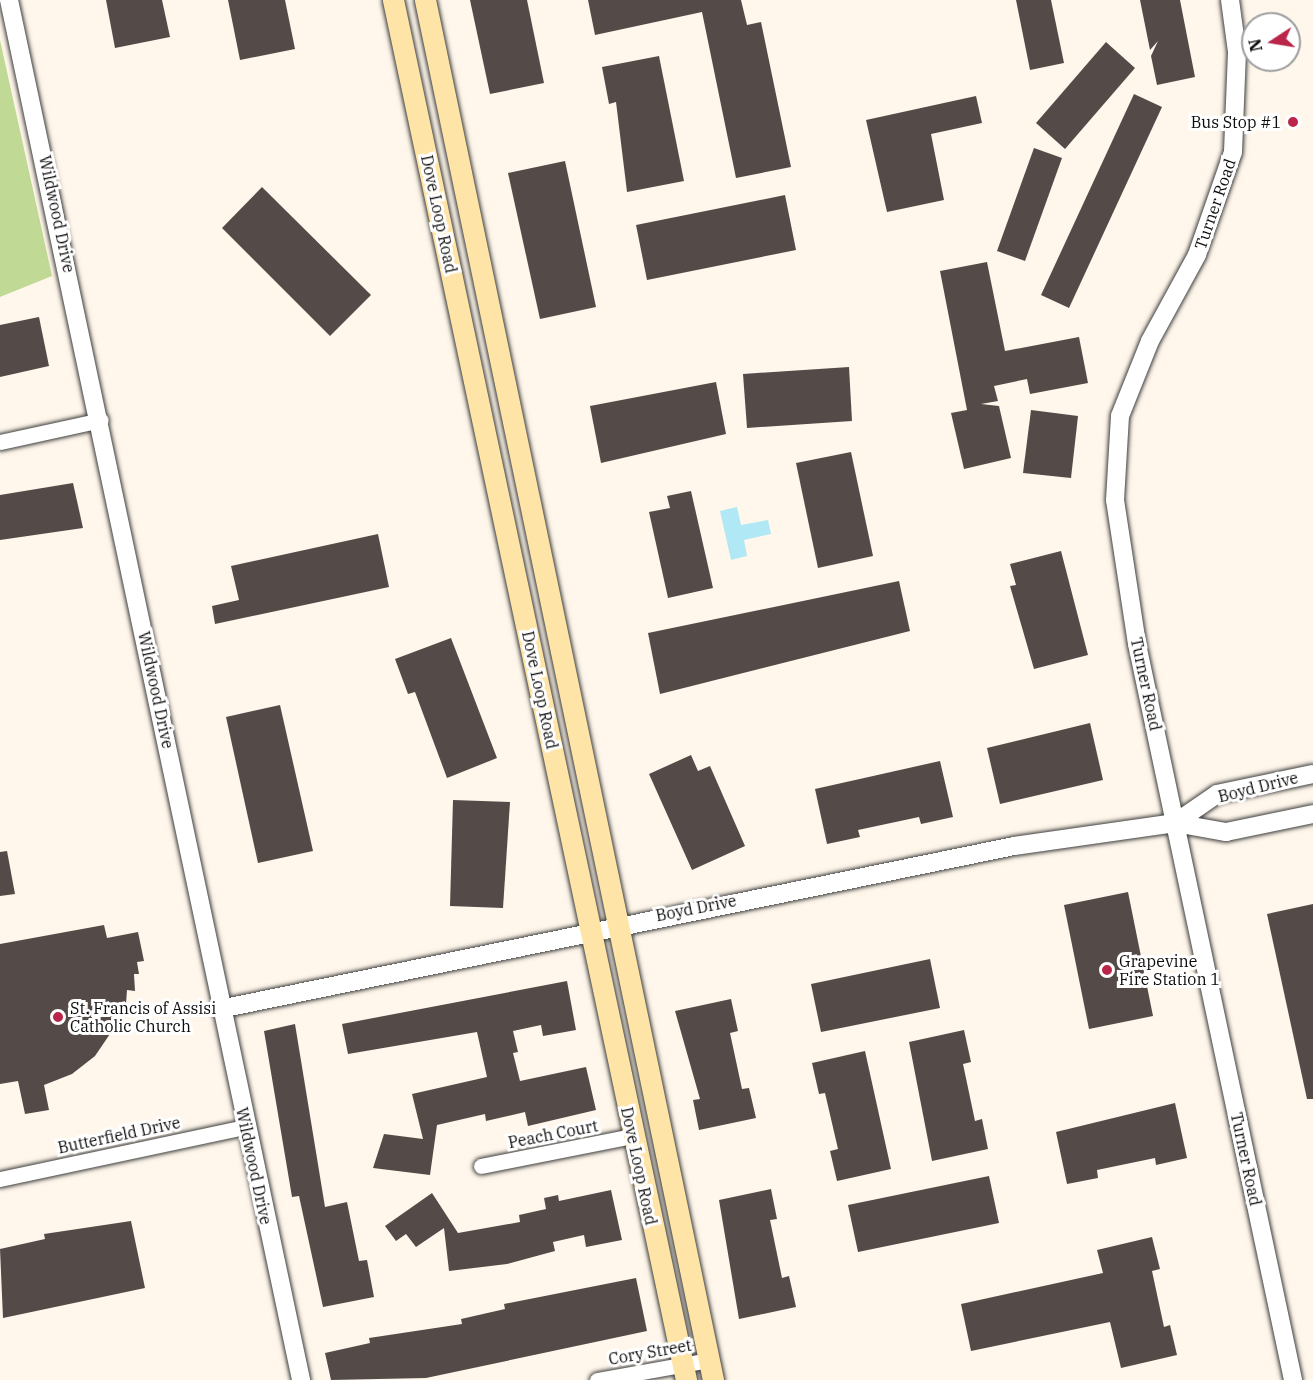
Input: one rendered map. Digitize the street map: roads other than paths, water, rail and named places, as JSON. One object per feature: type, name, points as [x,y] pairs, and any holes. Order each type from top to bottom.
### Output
[{"type":"main road","name":"Dove Loop Road","points":[[393,0],[684,1372]]},
{"type":"main road","name":"Dove Loop Road","points":[[425,0],[543,577],[711,1370]]},
{"type":"main road","points":[[426,153],[457,149]]},
{"type":"main road","points":[[517,582],[543,577]]},
{"type":"street","name":"Wildwood Drive","points":[[9,0],[101,420],[220,1009],[301,1380]]},
{"type":"street","name":"Turner Road","points":[[1230,0],[1237,52],[1233,153],[1197,255],[1150,341],[1120,416],[1115,458],[1115,500],[1136,638],[1293,1380]]},
{"type":"street","points":[[0,442],[101,420]]},
{"type":"street","name":"Boyd Drive","points":[[1175,823],[1217,794],[1313,774]]},
{"type":"street","name":"Boyd Drive","points":[[220,1009],[617,924],[1014,846],[1175,823],[1226,832],[1313,814]]},
{"type":"street","name":"Butterfield Drive","points":[[0,1179],[245,1127]]},
{"type":"street","name":"Peach Court","points":[[481,1167],[633,1136]]},
{"type":"street","name":"Cory Street","points":[[597,1380],[711,1370]]},
{"type":"water","points":[[737,507],[741,525],[768,520],[771,534],[744,540],[747,556],[731,560],[720,511]]},
{"type":"place","name":"Bus Stop #1","points":[[1293,122]]},
{"type":"place","name":"Grapevine Fire Station 1","points":[[1107,970]]},
{"type":"place","name":"St. Francis of Assisi Catholic Church","points":[[58,1017]]}]
